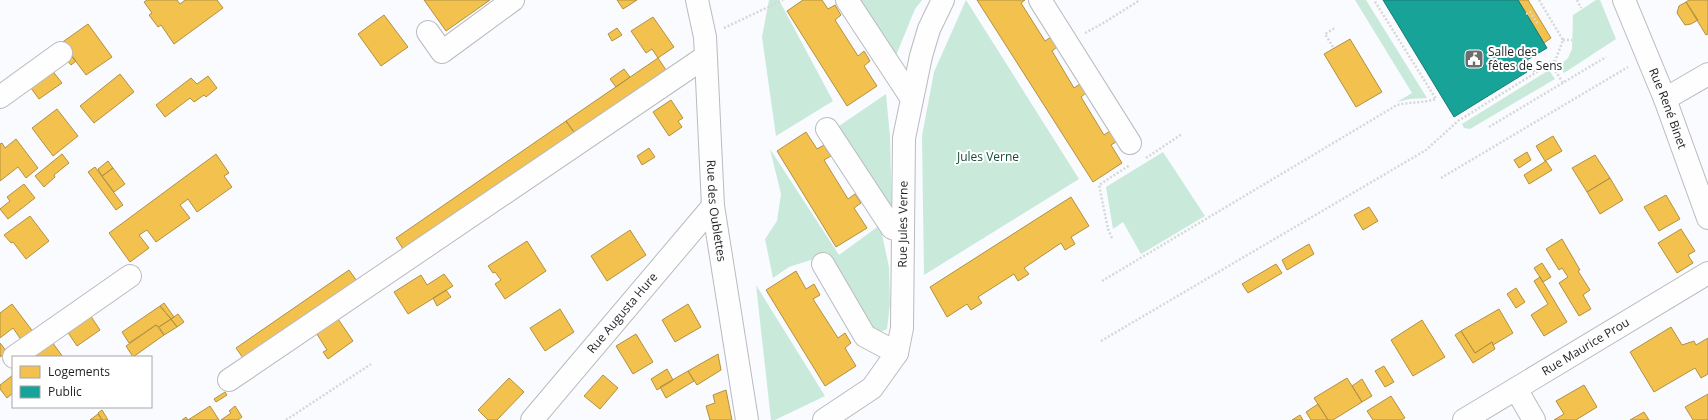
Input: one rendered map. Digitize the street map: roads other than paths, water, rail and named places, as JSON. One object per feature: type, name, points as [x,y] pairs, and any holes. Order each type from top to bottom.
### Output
[{"type":"street","points":[[428,32],[442,52],[513,0]]},
{"type":"street","name":"Rue des Oublettes","points":[[697,0],[705,47],[713,206],[747,420]]},
{"type":"street","points":[[848,0],[912,99]]},
{"type":"street","name":"Rue Jules Verne","points":[[824,420],[872,388],[897,353],[902,328],[904,138],[921,56],[929,30],[943,0]]},
{"type":"street","points":[[1040,0],[1135,151]]},
{"type":"street","name":"Rue René Binet","points":[[1624,0],[1665,99],[1708,218]]},
{"type":"street","points":[[229,380],[705,47]]},
{"type":"street","points":[[0,97],[61,53]]},
{"type":"street","points":[[1665,99],[1708,74]]},
{"type":"street","points":[[827,129],[892,228],[903,232]]},
{"type":"street","name":"Rue Augusta Hure","points":[[532,420],[713,206]]},
{"type":"street","points":[[822,264],[866,336],[897,353]]},
{"type":"street","name":"Rue Maurice Prou","points":[[1464,420],[1708,273]]},
{"type":"street","points":[[15,356],[130,276]]},
{"type":"street","points":[[0,367],[12,358]]},
{"type":"street","points":[[1516,389],[1534,420]]},
{"type":"place","name":"Salle des fêtes de Sens","points":[[1474,59]]},
{"type":"park label","name":"Jules Verne","points":[[988,157]]}]
